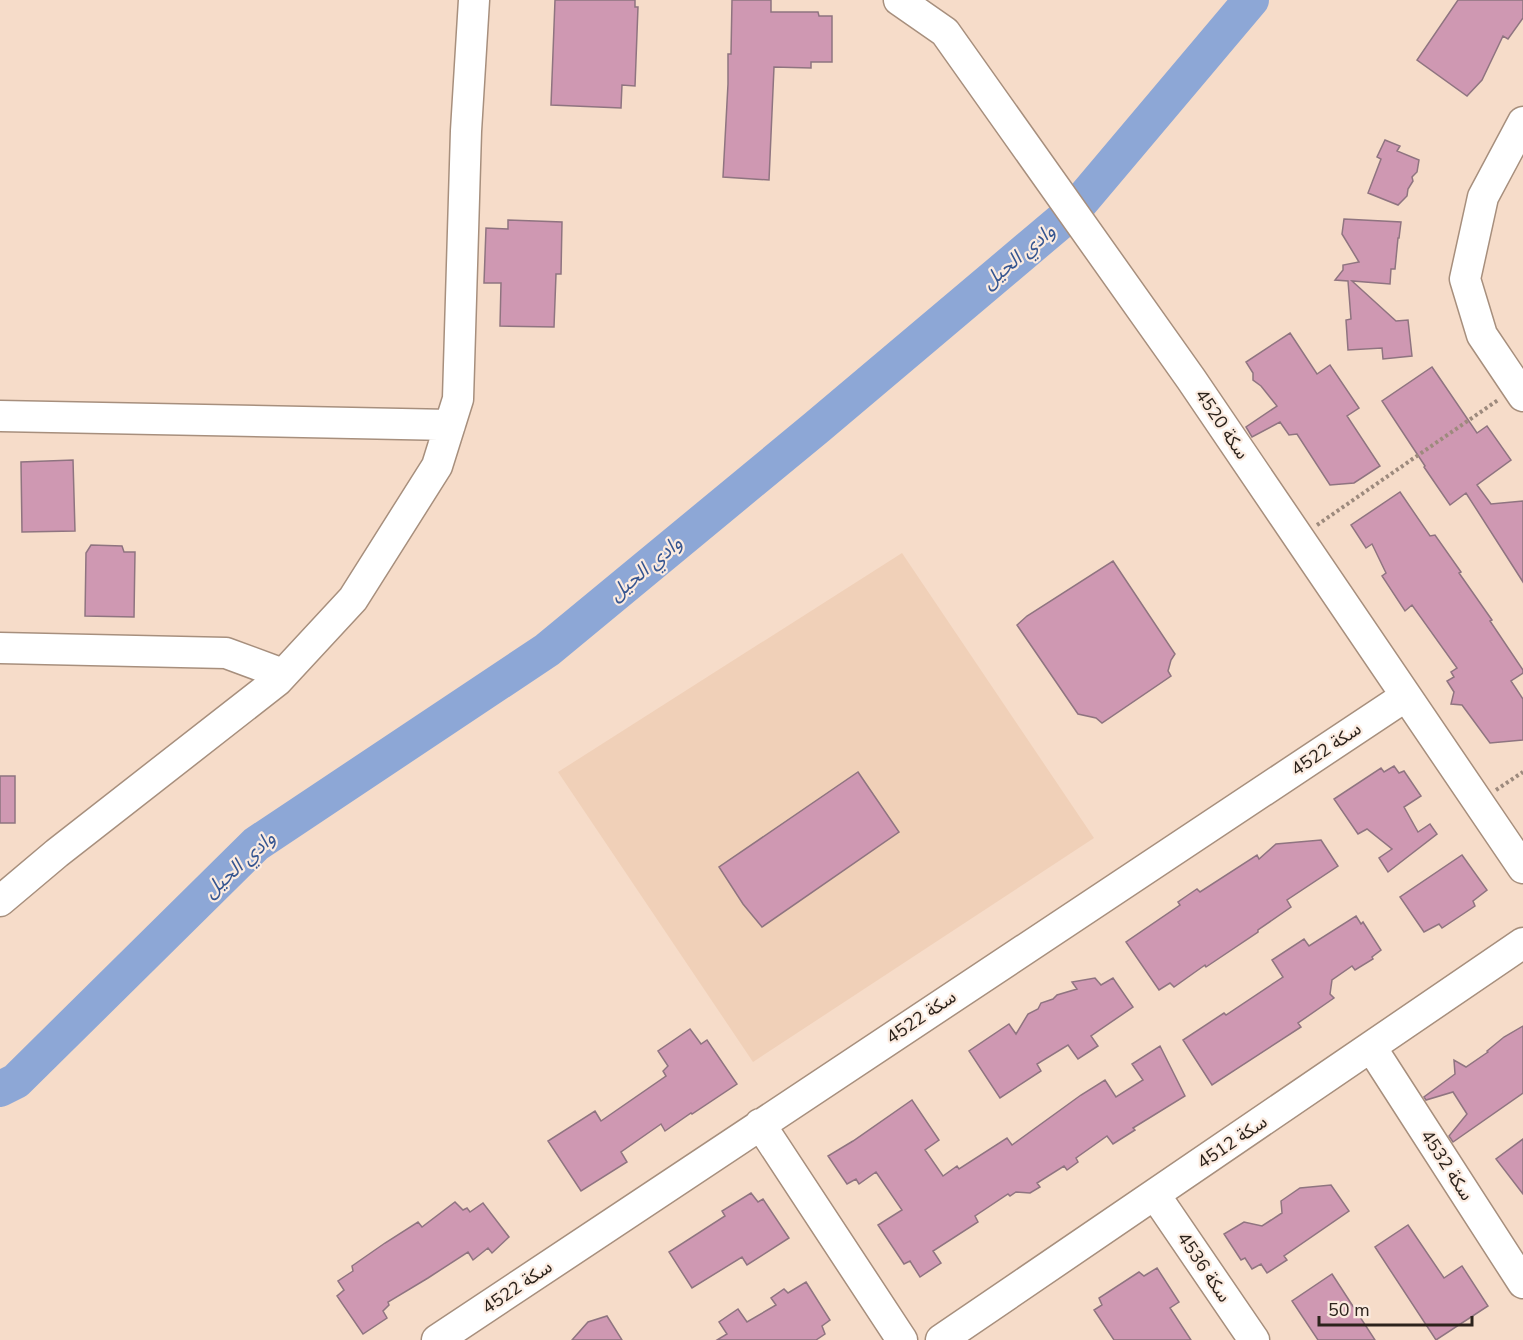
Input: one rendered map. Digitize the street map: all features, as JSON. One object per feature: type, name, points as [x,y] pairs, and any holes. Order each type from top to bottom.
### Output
[{"type":"street","points":[[4,894],[277,681],[353,599],[437,466],[458,399],[466,131],[474,0]]},
{"type":"street","name":"سكة 4520","points":[[899,0],[945,32],[1191,379],[1523,868]]},
{"type":"street","points":[[1520,392],[1482,335],[1465,279],[1483,197],[1523,122]]},
{"type":"street","points":[[0,416],[450,425]]},
{"type":"street","points":[[0,648],[226,653],[284,674]]},
{"type":"street","name":"سكة 4522","points":[[437,1340],[1406,696]]},
{"type":"street","name":"سكة 4512","points":[[941,1340],[1523,943]]},
{"type":"street","name":"سكة 4532","points":[[1371,1047],[1520,1273]]},
{"type":"street","points":[[760,1124],[902,1340]]},
{"type":"street","name":"سكة 4536","points":[[1155,1194],[1254,1340]]},
{"type":"path","points":[[1299,537],[1520,392]]},
{"type":"path","points":[[1478,802],[1523,772]]},
{"type":"shaded area","points":[[902,553],[1094,838],[753,1062],[558,772]]},
{"type":"building","points":[[555,0],[635,0],[635,7],[638,7],[635,86],[622,85],[621,108],[551,105]]},
{"type":"building","points":[[732,0],[771,0],[771,12],[818,12],[819,16],[832,16],[832,62],[811,62],[811,68],[774,67],[769,180],[723,177]]},
{"type":"building","points":[[1458,0],[1523,0],[1523,18],[1508,39],[1503,36],[1482,80],[1467,96],[1417,60]]},
{"type":"building","points":[[1385,140],[1400,146],[1397,151],[1419,160],[1417,172],[1412,177],[1413,181],[1407,196],[1398,205],[1368,193],[1381,159],[1377,157]]},
{"type":"building","points":[[1344,219],[1401,222],[1395,269],[1391,269],[1390,284],[1352,281],[1396,321],[1408,320],[1412,356],[1383,359],[1382,348],[1348,350],[1346,320],[1351,319],[1348,281],[1335,280],[1343,270],[1343,265],[1359,262],[1342,234]]},
{"type":"building","points":[[508,220],[562,222],[561,274],[556,274],[554,327],[500,326],[501,283],[484,283],[486,228],[508,229]]},
{"type":"building","points":[[1290,333],[1317,374],[1330,365],[1359,408],[1347,416],[1380,466],[1354,483],[1330,485],[1297,434],[1289,435],[1280,422],[1252,437],[1246,427],[1277,406],[1261,386],[1253,380],[1253,373],[1246,362]]},
{"type":"building","points":[[1432,367],[1477,433],[1487,426],[1511,460],[1477,485],[1491,504],[1523,501],[1523,582],[1466,493],[1450,505],[1382,401]]},
{"type":"building","points":[[73,460],[75,531],[22,532],[21,462]]},
{"type":"building","points":[[1400,492],[1430,536],[1435,535],[1461,572],[1459,573],[1523,670],[1523,673],[1511,681],[1523,699],[1523,740],[1490,743],[1462,705],[1451,704],[1454,692],[1447,681],[1454,677],[1451,672],[1457,668],[1412,605],[1405,611],[1382,576],[1386,573],[1372,544],[1366,548],[1351,525]]},
{"type":"building","points":[[91,545],[122,546],[124,552],[135,552],[134,617],[85,616],[86,553]]},
{"type":"building","points":[[1113,561],[1175,654],[1168,671],[1171,676],[1102,723],[1096,718],[1078,714],[1017,625],[1027,616]]},
{"type":"building","points":[[1394,766],[1399,773],[1404,771],[1421,796],[1404,807],[1418,832],[1430,824],[1437,834],[1388,872],[1379,858],[1392,849],[1367,829],[1358,834],[1334,799],[1381,768],[1384,772]]},
{"type":"building","points":[[858,772],[899,832],[762,927],[743,904],[719,867]]},
{"type":"building","points":[[0,776],[15,776],[15,823],[0,823]]},
{"type":"building","points":[[1321,840],[1338,866],[1287,900],[1291,907],[1258,932],[1174,987],[1170,983],[1159,990],[1126,942],[1180,905],[1178,902],[1197,889],[1200,892],[1257,855],[1259,859],[1276,844]]},
{"type":"building","points":[[1462,855],[1487,890],[1473,901],[1475,906],[1442,928],[1439,924],[1424,932],[1400,897]]},
{"type":"building","points":[[1356,916],[1361,924],[1363,922],[1381,950],[1372,957],[1373,959],[1355,970],[1352,966],[1332,980],[1330,994],[1334,998],[1298,1023],[1301,1027],[1212,1085],[1183,1040],[1283,977],[1272,960],[1304,939],[1309,946]]},
{"type":"building","points":[[1095,978],[1101,985],[1113,978],[1133,1007],[1091,1036],[1098,1046],[1078,1059],[1068,1045],[1037,1064],[1041,1071],[1000,1098],[969,1051],[1009,1024],[1016,1034],[1028,1014],[1038,1009],[1041,1003],[1077,989],[1072,982]]},
{"type":"building","points":[[1523,1026],[1523,1093],[1453,1142],[1449,1136],[1467,1114],[1453,1092],[1426,1100],[1424,1097],[1455,1074],[1454,1060],[1466,1067],[1488,1052],[1504,1037]]},
{"type":"building","points":[[690,1029],[701,1044],[707,1040],[737,1084],[665,1131],[661,1124],[621,1152],[627,1162],[581,1191],[548,1141],[595,1111],[601,1121],[666,1076],[663,1071],[668,1066],[658,1051]]},
{"type":"building","points":[[1160,1046],[1185,1096],[1133,1128],[1135,1130],[1113,1144],[1107,1136],[1076,1158],[1078,1162],[1067,1170],[1064,1166],[1037,1183],[1040,1187],[1030,1193],[1016,1192],[1010,1196],[1008,1194],[975,1216],[978,1222],[933,1251],[941,1263],[920,1277],[910,1261],[904,1264],[878,1225],[902,1210],[876,1172],[859,1184],[856,1179],[847,1184],[828,1156],[912,1100],[939,1140],[925,1150],[943,1176],[957,1166],[959,1169],[1007,1138],[1012,1145],[1105,1080],[1116,1097],[1143,1080],[1132,1064]]},
{"type":"building","points":[[1523,1139],[1523,1194],[1496,1159]]},
{"type":"building","points":[[1331,1185],[1349,1211],[1284,1256],[1287,1260],[1267,1273],[1261,1264],[1252,1269],[1245,1258],[1241,1260],[1224,1234],[1244,1222],[1262,1226],[1282,1213],[1281,1201],[1300,1188]]},
{"type":"building","points":[[751,1193],[758,1202],[763,1199],[789,1238],[747,1265],[742,1257],[692,1288],[669,1252],[725,1216],[722,1211]]},
{"type":"building","points":[[455,1202],[463,1210],[467,1208],[470,1212],[483,1203],[509,1237],[492,1253],[488,1248],[473,1260],[468,1252],[388,1302],[389,1305],[383,1311],[387,1318],[363,1334],[337,1296],[344,1290],[338,1281],[353,1271],[352,1266],[385,1243],[418,1222],[422,1227]]},
{"type":"building","points":[[1408,1225],[1444,1278],[1462,1266],[1488,1306],[1436,1340],[1375,1247]]},
{"type":"building","points":[[1157,1268],[1179,1302],[1170,1308],[1191,1340],[1114,1340],[1094,1310],[1102,1305],[1099,1298],[1139,1272],[1144,1276]]},
{"type":"building","points":[[1332,1274],[1375,1340],[1318,1340],[1292,1301]]},
{"type":"building","points":[[806,1282],[830,1320],[822,1326],[825,1334],[816,1340],[717,1340],[727,1334],[719,1322],[738,1309],[747,1322],[776,1305],[771,1298],[784,1289],[788,1293]]},
{"type":"building","points":[[607,1316],[622,1340],[572,1340],[588,1322]]},
{"type":"waterway","name":"وادي الحيل","points":[[0,1089],[16,1081],[256,844],[547,650],[1073,211],[1251,0]]}]
